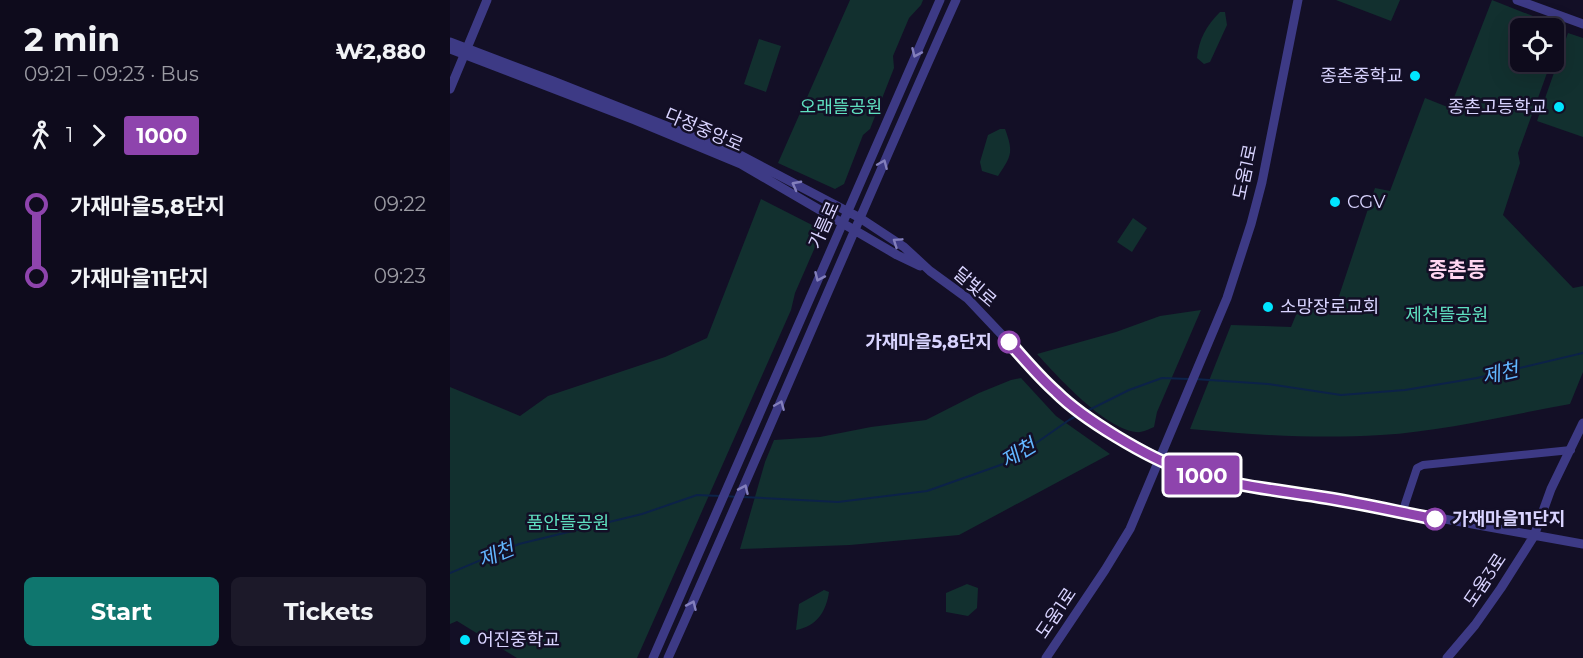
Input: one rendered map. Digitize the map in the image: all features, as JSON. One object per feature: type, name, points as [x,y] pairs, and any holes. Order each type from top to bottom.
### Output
[{"type":"street","points":[[450,89],[487,0]]},
{"type":"street","name":"가름로","points":[[653,658],[940,0]]},
{"type":"street","name":"가름로","points":[[668,658],[758,459],[860,218],[956,0]]},
{"type":"street","name":"도움1로","points":[[1046,658],[1130,529],[1227,298],[1256,203],[1298,0]]},
{"type":"street","points":[[1517,0],[1583,24]]},
{"type":"street","name":"다정중앙로","points":[[450,42],[466,51],[741,164],[897,255],[930,271]]},
{"type":"street","name":"다정중앙로","points":[[450,49],[466,51],[742,156],[860,218]]},
{"type":"street","name":"달빛로","points":[[860,218],[904,247],[930,271],[967,298],[1057,393],[1107,430],[1160,459]]},
{"type":"street","name":"도움3로","points":[[1447,658],[1475,625],[1534,536],[1551,489],[1583,423]]},
{"type":"street","points":[[1402,513],[1417,468],[1423,465],[1571,450]]},
{"type":"street","points":[[1160,459],[1182,470],[1219,480],[1583,544]]},
{"type":"green space","name":"오래뜰공원","points":[[850,0],[923,0],[909,18],[893,56],[894,68],[870,129],[863,135],[844,184],[835,189],[778,163]]},
{"type":"green space","points":[[1336,0],[1400,0],[1391,21]]},
{"type":"green space","name":"제천뜰공원","points":[[1492,0],[1538,18],[1510,18],[1510,72],[1547,72],[1518,153],[1520,163],[1503,215],[1573,288],[1583,286],[1583,372],[1570,404],[1453,426],[1381,435],[1286,436],[1190,429],[1231,325],[1291,327],[1301,303],[1333,314],[1375,188],[1390,191],[1425,98],[1450,108]]},
{"type":"green space","points":[[1220,12],[1225,12],[1227,25],[1210,62],[1204,64],[1197,58],[1199,45],[1207,28]]},
{"type":"green space","points":[[1568,33],[1583,38],[1583,137],[1537,121],[1554,72],[1564,72],[1564,44]]},
{"type":"green space","points":[[759,39],[781,46],[766,92],[744,84]]},
{"type":"green space","points":[[1005,129],[1010,144],[1010,154],[998,176],[982,171],[980,162],[988,135]]},
{"type":"green space","name":"품안뜰공원","points":[[761,199],[816,227],[819,238],[795,293],[791,310],[637,658],[517,658],[457,621],[450,624],[450,387],[520,416],[548,396],[665,357],[707,338]]},
{"type":"green space","points":[[1133,218],[1147,228],[1132,252],[1117,242]]},
{"type":"green space","points":[[1201,310],[1157,412],[1154,427],[1143,431],[1136,432],[1123,428],[1096,412],[1069,388],[1037,354],[1116,332],[1160,316]]},
{"type":"green space","points":[[1021,378],[1056,416],[1110,454],[959,535],[850,545],[740,549],[765,462],[774,440],[820,437],[926,420],[979,393]]},
{"type":"green space","points":[[967,584],[978,588],[977,608],[968,616],[946,612],[946,593]]},
{"type":"green space","points":[[824,590],[829,592],[823,612],[810,625],[796,630],[799,604]]},
{"type":"waterway","name":"제천","points":[[1195,379],[1268,384],[1341,395],[1405,390],[1477,378],[1583,353]]},
{"type":"waterway","name":"제천","points":[[1085,412],[1129,390],[1162,378],[1189,379]]},
{"type":"waterway","name":"제천","points":[[743,497],[838,502],[927,491],[1009,462],[1080,414]]},
{"type":"waterway","name":"제천","points":[[450,573],[519,544],[642,514],[697,495],[720,496]]},
{"type":"waterway","name":"제천","points":[[725,496],[738,497]]},
{"type":"bus line","name":"1000","points":[[1009,342],[1057,393],[1107,430],[1182,470],[1263,489],[1328,498],[1435,519]]},
{"type":"place","name":"종촌중학교","points":[[1415,76]]},
{"type":"place","name":"종촌고등학교","points":[[1559,107]]},
{"type":"place","name":"CGV","points":[[1335,202]]},
{"type":"place","name":"소망장로교회","points":[[1268,307]]},
{"type":"place","name":"가재마을5,8단지","points":[[1009,342]]},
{"type":"place","name":"가재마을11단지","points":[[1435,519]]},
{"type":"place","name":"어진중학교","points":[[465,640]]},
{"type":"district","name":"종촌동","points":[[1457,269]]}]
